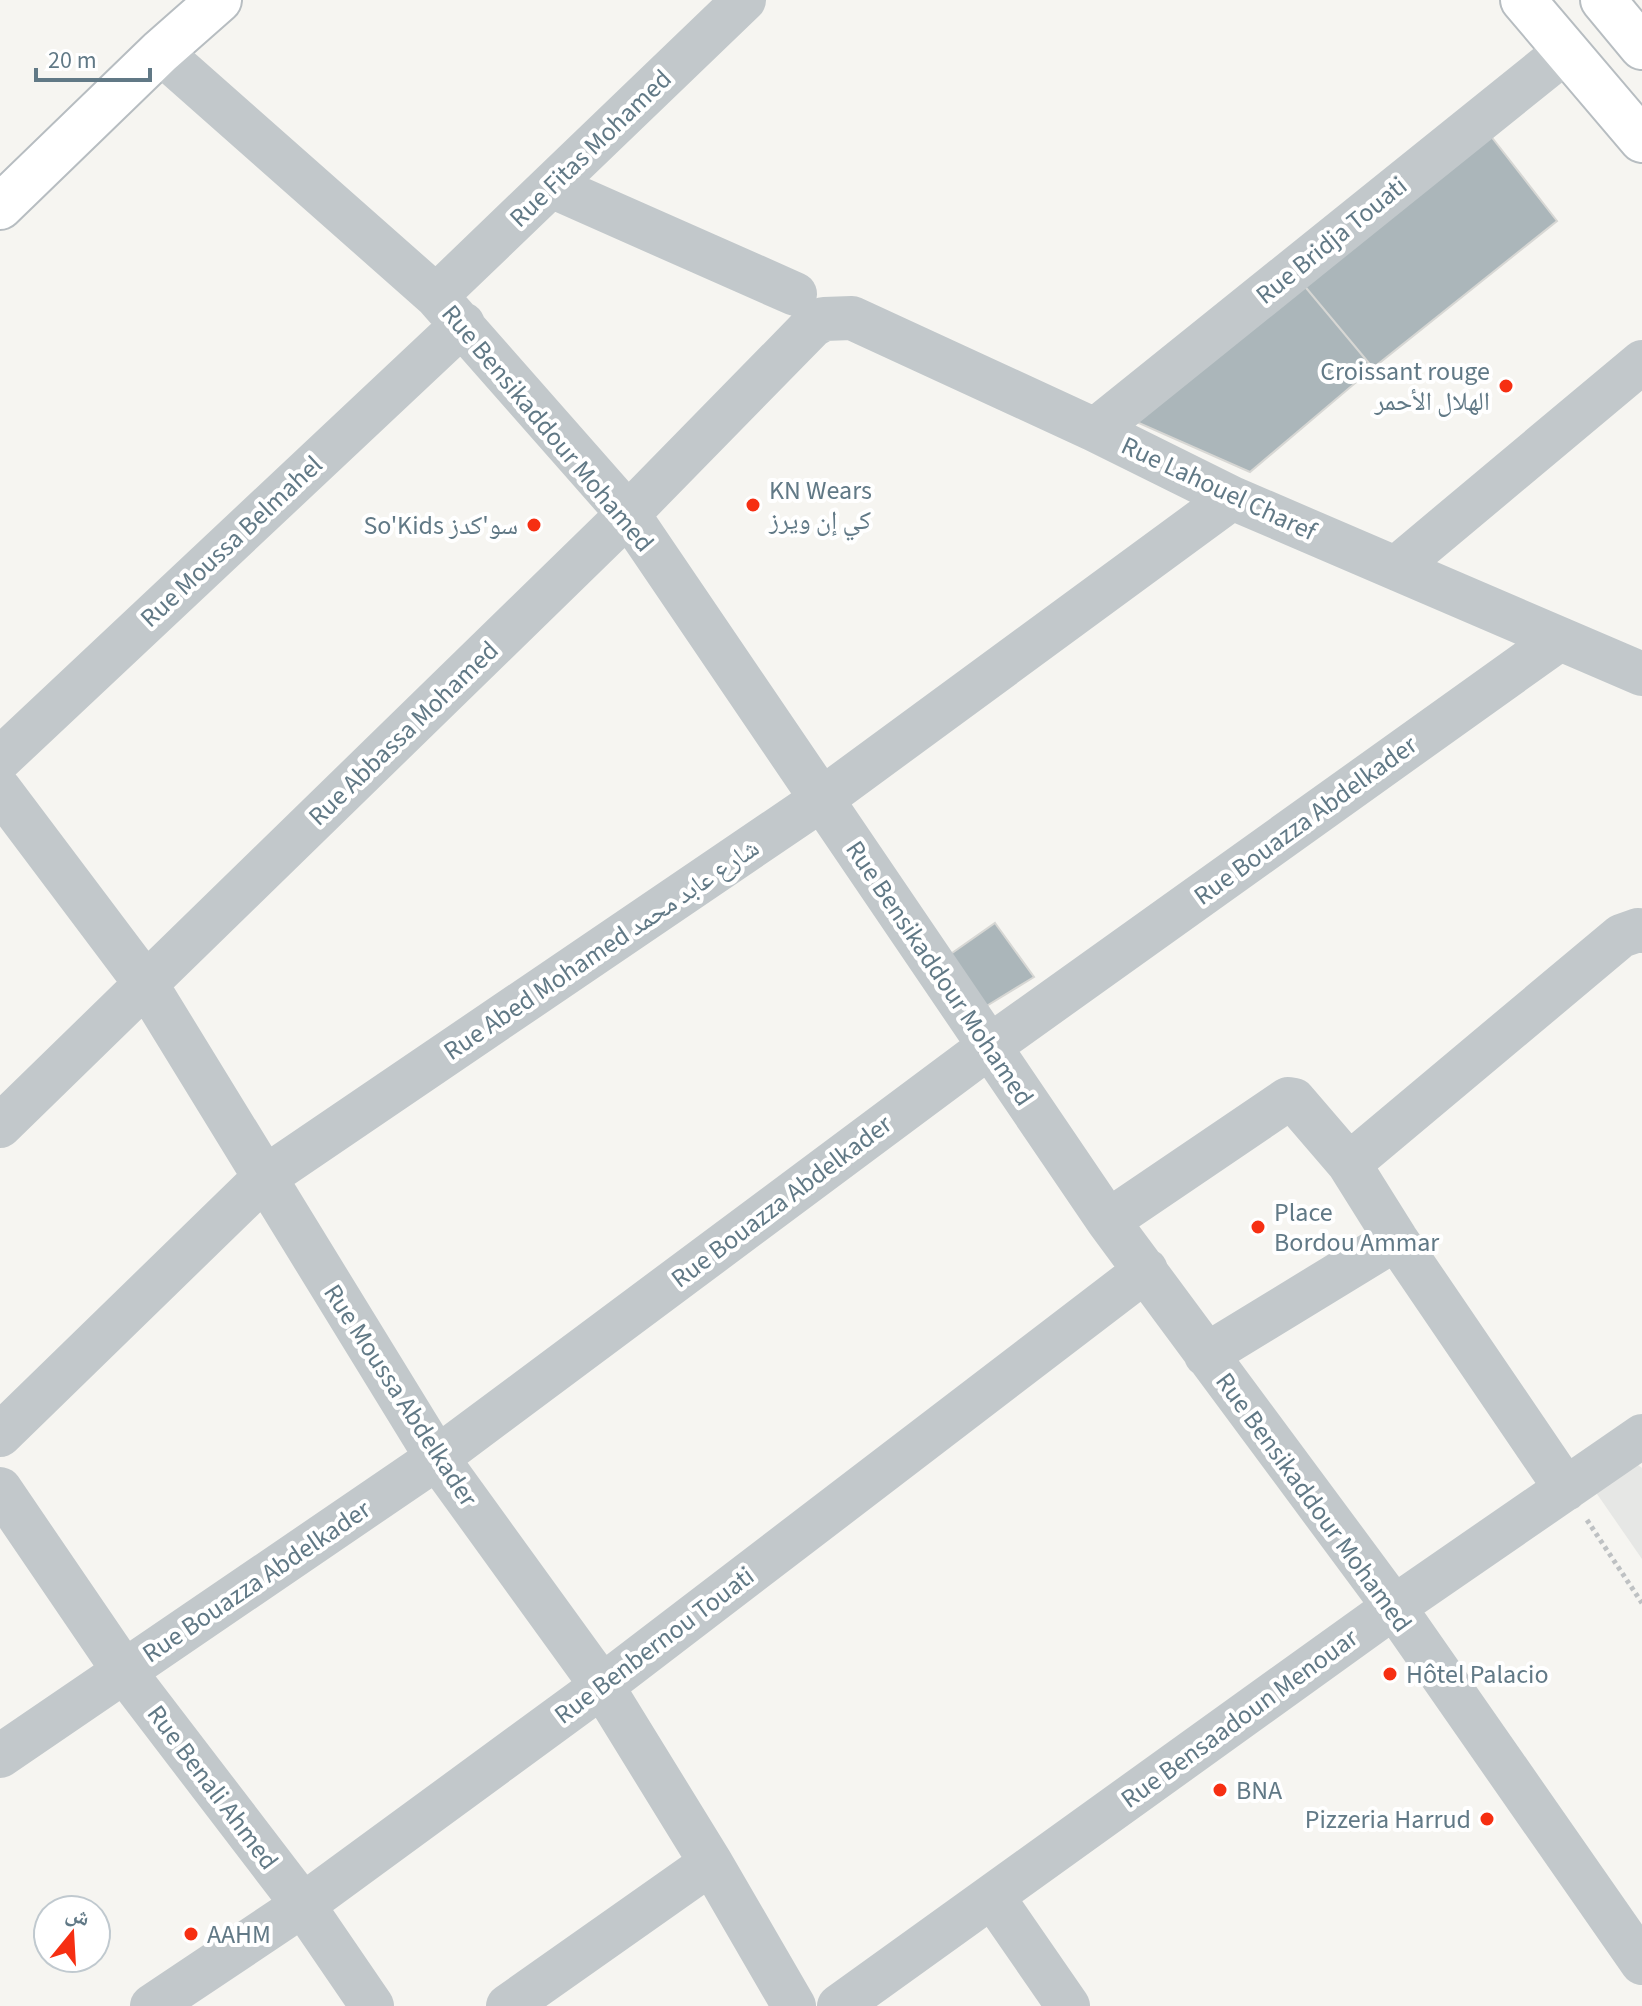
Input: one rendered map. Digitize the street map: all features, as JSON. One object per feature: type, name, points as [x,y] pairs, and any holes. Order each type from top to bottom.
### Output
[{"type":"main road","points":[[0,207],[160,52],[219,0]]},
{"type":"main road","points":[[1523,0],[1642,140]]},
{"type":"main road","points":[[1603,0],[1642,47]]},
{"type":"street","name":"Rue Fitas Mohamed","points":[[449,310],[551,186],[744,0]]},
{"type":"street","name":"Rue Bridja Touati","points":[[1095,430],[1566,51]]},
{"type":"street","name":"Rue Bensikaddour Mohamed","points":[[160,52],[449,310],[628,514],[1108,1221],[1394,1607],[1642,1963]]},
{"type":"street","points":[[551,186],[795,294]]},
{"type":"street","name":"Rue Moussa Belmahel","points":[[0,759],[449,310]]},
{"type":"street","name":"Rue Lahouel Charef","points":[[801,336],[824,319],[852,318],[1095,430],[1232,498],[1642,674]]},
{"type":"street","name":"Rue Abbassa Mohamed","points":[[0,1126],[628,514],[801,336]]},
{"type":"street","points":[[1396,568],[1642,362]]},
{"type":"street","name":"Rue Abed Mohamed شارع عابد محمد","points":[[0,1435],[264,1178],[822,799],[1232,498]]},
{"type":"street","name":"Rue Bouazza Abdelkader","points":[[0,1756],[437,1458],[990,1046],[1558,640]]},
{"type":"street","name":"Rue Moussa Abdelkader","points":[[0,790],[146,984],[437,1458],[602,1686],[711,1863],[794,2006]]},
{"type":"street","points":[[1349,1164],[1621,936],[1642,931]]},
{"type":"street","points":[[1108,1221],[1291,1098],[1349,1164],[1396,1239],[1566,1489]]},
{"type":"street","points":[[1206,1355],[1396,1239]]},
{"type":"street","name":"Rue Benbernou Touati","points":[[152,2006],[303,1905],[602,1686],[1146,1270]]},
{"type":"street","name":"Rue Bensaadoun Menouar","points":[[839,2006],[1394,1607],[1642,1436]]},
{"type":"street","name":"Rue Benali Ahmed","points":[[0,1489],[124,1671],[303,1905],[372,2006]]},
{"type":"street","points":[[508,2006],[711,1863]]},
{"type":"street","points":[[992,1896],[1068,2006]]},
{"type":"path","points":[[1566,1489],[1642,1603]]},
{"type":"shaded area","points":[[1638,1465],[1642,1468],[1642,1559],[1595,1491]]},
{"type":"building","points":[[1490,135],[1557,221],[1373,368],[1302,283]]},
{"type":"building","points":[[1302,283],[1373,368],[1250,472],[1132,420]]},
{"type":"building","points":[[995,923],[1034,977],[980,1010],[945,958]]},
{"type":"place","name":"Croissant rouge الهلال الأحمر","points":[[1506,386]]},
{"type":"place","name":"KN Wears كي إن ويرز","points":[[753,505]]},
{"type":"place","name":"So'Kids سو'كدز","points":[[534,525]]},
{"type":"place","name":"Place Bordou Ammar","points":[[1258,1227]]},
{"type":"place","name":"Hôtel Palacio","points":[[1390,1674]]},
{"type":"place","name":"BNA","points":[[1220,1790]]},
{"type":"place","name":"Pizzeria Harrud","points":[[1487,1819]]},
{"type":"place","name":"AAHM","points":[[191,1934]]}]
